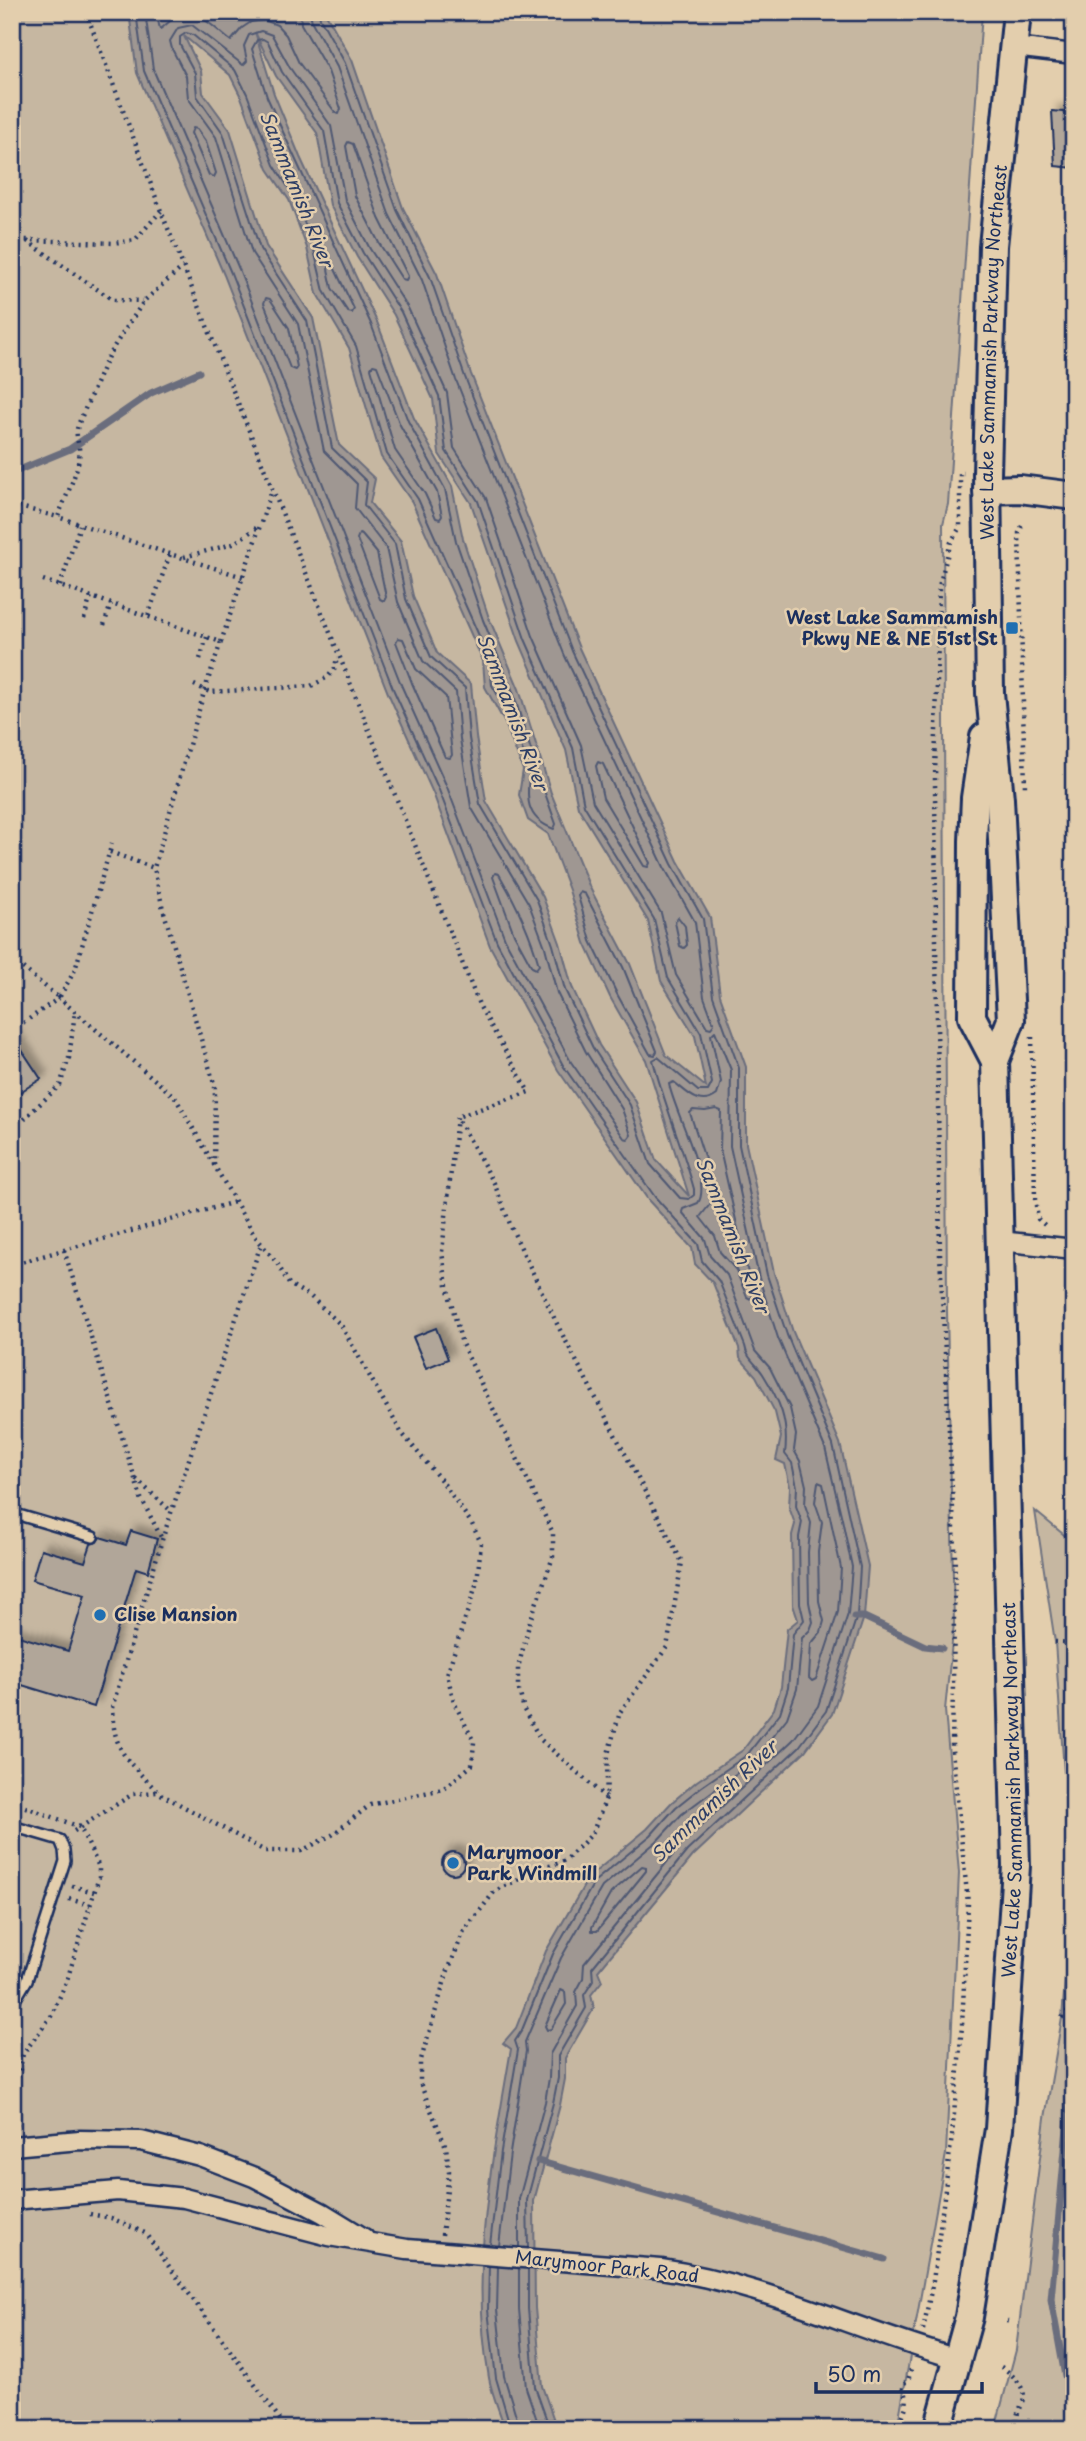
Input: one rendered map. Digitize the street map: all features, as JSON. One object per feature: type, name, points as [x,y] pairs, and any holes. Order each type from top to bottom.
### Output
[{"type":"main road","name":"West Lake Sammamish Parkway Northeast","points":[[938,2429],[969,2317],[999,2129],[1016,1866],[995,1061],[1011,1020],[1001,820],[990,694],[987,490],[993,246],[1017,12]]},
{"type":"main road","points":[[987,490],[1020,489],[1074,496]]},
{"type":"main road","name":"West Lake Sammamish Parkway Northeast","points":[[990,694],[975,798],[972,1017],[995,1061]]},
{"type":"street","points":[[1014,47],[1074,54]]},
{"type":"street","points":[[1000,1241],[1074,1250]]},
{"type":"street","name":"Marymoor Park Road","points":[[15,2141],[141,2141],[200,2156],[254,2177],[323,2213],[370,2242]]},
{"type":"street","name":"Marymoor Park Road","points":[[12,2200],[118,2191],[184,2198],[330,2236],[407,2249],[452,2246],[675,2271],[740,2285],[888,2338],[958,2359]]},
{"type":"lane","points":[[12,1513],[93,1537]]},
{"type":"lane","points":[[12,1826],[60,1840],[65,1850],[65,1861],[27,1980],[12,2005]]},
{"type":"path","points":[[86,12],[161,211],[337,656],[480,1007],[529,1092],[457,1117]]},
{"type":"path","points":[[12,237],[25,240],[114,243],[135,240],[161,211]]},
{"type":"path","points":[[25,240],[113,300],[144,301]]},
{"type":"path","points":[[58,517],[79,461],[80,449],[75,435],[81,414],[109,354],[144,301],[183,267]]},
{"type":"path","points":[[928,2312],[926,2307],[933,2281],[954,2113],[964,2000],[968,1903],[952,1750],[955,1548],[940,1255],[935,779],[939,586],[951,542],[960,527],[960,473]]},
{"type":"path","points":[[214,1167],[215,1087],[162,905],[154,868],[205,689],[273,489]]},
{"type":"path","points":[[12,505],[243,576]]},
{"type":"path","points":[[60,586],[80,525]]},
{"type":"path","points":[[181,558],[233,544],[260,526]]},
{"type":"path","points":[[148,616],[170,554]]},
{"type":"path","points":[[43,580],[221,642]]},
{"type":"path","points":[[84,619],[91,596]]},
{"type":"path","points":[[104,625],[111,604]]},
{"type":"path","points":[[200,659],[207,637]]},
{"type":"path","points":[[194,685],[210,692],[311,686],[328,677],[335,668],[337,656]]},
{"type":"path","points":[[12,1031],[59,998],[75,970],[112,843]]},
{"type":"path","points":[[110,852],[154,868]]},
{"type":"path","points":[[12,959],[175,1097],[261,1244],[277,1263],[289,1284],[312,1297],[341,1325],[401,1432],[444,1484],[472,1524],[481,1543],[477,1582],[447,1674],[454,1702],[474,1742],[472,1765],[443,1789],[370,1805],[332,1835],[301,1851],[265,1851],[157,1792],[123,1756],[113,1731],[112,1708],[162,1540],[261,1244]]},
{"type":"path","points":[[24,1119],[60,1085],[69,1058],[75,1012]]},
{"type":"path","points":[[452,2246],[441,2238],[449,2171],[446,2147],[420,2083],[420,2063],[447,1973],[464,1931],[495,1891],[566,1860],[592,1834],[606,1798],[607,1754],[621,1712],[667,1647],[682,1562],[559,1328],[512,1229],[494,1183],[457,1117]]},
{"type":"path","points":[[457,1117],[442,1252],[447,1286],[462,1344],[553,1533],[553,1558],[530,1621],[518,1668],[518,1686],[524,1710],[541,1740],[606,1798]]},
{"type":"path","points":[[12,1270],[21,1262],[235,1202]]},
{"type":"path","points":[[64,1250],[141,1497],[162,1540]]},
{"type":"path","points":[[136,1478],[172,1511]]},
{"type":"path","points":[[1055,1642],[1074,1643]]},
{"type":"path","points":[[60,1840],[133,1794],[157,1792]]},
{"type":"path","points":[[12,1802],[79,1827],[99,1867],[67,1980],[52,2015],[23,2054],[15,2092],[15,2141]]},
{"type":"path","points":[[72,1886],[94,1892]]},
{"type":"path","points":[[68,1899],[90,1905]]},
{"type":"path","points":[[1062,2018],[1074,2003]]},
{"type":"path","points":[[84,2213],[111,2218],[145,2233],[286,2429]]},
{"type":"path","points":[[1001,2367],[1012,2373],[1022,2389],[1024,2400],[1016,2418],[1017,2429]]},
{"type":"path","points":[[897,2429],[906,2406],[907,2394],[903,2388],[908,2381]]},
{"type":"shaded area","points":[[12,12],[982,12],[948,504],[943,524],[947,1311],[954,1623],[945,1710],[959,1873],[946,2154],[897,2429],[12,2429]]},
{"type":"shaded area","points":[[1035,1511],[1074,1543],[1074,2429],[995,2429],[1016,2350],[1045,2118],[1062,2018],[1069,1931],[1068,1829],[1055,1642]]},
{"type":"water","name":"Sammamish River","points":[[129,12],[325,12],[352,60],[403,208],[437,274],[471,374],[579,648],[678,861],[710,917],[720,995],[746,1067],[746,1144],[774,1273],[793,1332],[840,1443],[868,1566],[864,1617],[832,1714],[805,1751],[693,1856],[598,1971],[602,1981],[591,1995],[594,2008],[565,2058],[565,2079],[560,2105],[534,2201],[535,2308],[542,2386],[557,2429],[505,2429],[489,2378],[483,2337],[482,2254],[491,2172],[511,2049],[503,2043],[516,2028],[546,1951],[589,1877],[647,1829],[671,1803],[697,1781],[743,1750],[774,1709],[781,1687],[787,1629],[798,1620],[793,1605],[792,1535],[795,1524],[789,1507],[790,1487],[785,1464],[776,1460],[781,1437],[775,1412],[756,1376],[740,1358],[739,1348],[713,1283],[695,1264],[692,1248],[649,1201],[558,1070],[490,946],[433,793],[388,693],[224,275],[137,73]],"holes":[[[255,32],[276,76],[317,133],[330,205],[357,257],[394,315],[433,399],[439,454],[471,503],[519,641],[566,750],[578,807],[648,921],[661,981],[695,1036],[706,1087],[666,1055],[630,964],[590,888],[551,793],[519,689],[489,618],[463,539],[452,486],[414,418],[377,322],[300,157],[274,94]],[[184,36],[230,75],[268,169],[289,200],[307,248],[317,294],[349,348],[381,457],[412,502],[483,661],[485,687],[505,723],[523,770],[519,795],[528,820],[548,834],[585,943],[610,997],[646,1060],[689,1196],[656,1160],[636,1102],[599,1045],[572,987],[543,897],[486,801],[471,684],[437,653],[413,596],[401,541],[370,503],[375,479],[339,445],[313,318],[266,246],[230,130],[203,93],[201,71]]]},
{"type":"building","points":[[1052,111],[1074,113],[1074,168],[1055,166]]},
{"type":"building","points":[[12,1035],[41,1079],[12,1097]]},
{"type":"building","points":[[436,1328],[448,1359],[426,1368],[413,1337]]},
{"type":"building","name":"Clise Mansion","points":[[131,1531],[157,1539],[148,1572],[136,1568],[94,1707],[12,1682],[12,1634],[68,1651],[85,1595],[32,1580],[41,1549],[85,1562],[91,1544],[97,1542],[100,1537],[126,1545]]},
{"type":"building","name":"Marymoor Park Windmill","points":[[453,1852],[461,1855],[464,1863],[461,1871],[453,1874],[445,1871],[442,1863],[445,1855]]},
{"type":"waterway","points":[[12,473],[70,449],[151,393],[199,372]]},
{"type":"waterway","points":[[854,1617],[864,1617],[925,1646],[942,1648]]},
{"type":"waterway","points":[[1074,2093],[1070,2096],[1051,2299],[1065,2376],[1074,2387]]},
{"type":"waterway","points":[[538,2161],[884,2259]]},
{"type":"place","name":"West Lake Sammamish Pkwy NE & NE 51st St","points":[[1012,628]]},
{"type":"place","name":"Clise Mansion","points":[[100,1615]]},
{"type":"place","name":"Marymoor Park Windmill","points":[[453,1863]]}]
